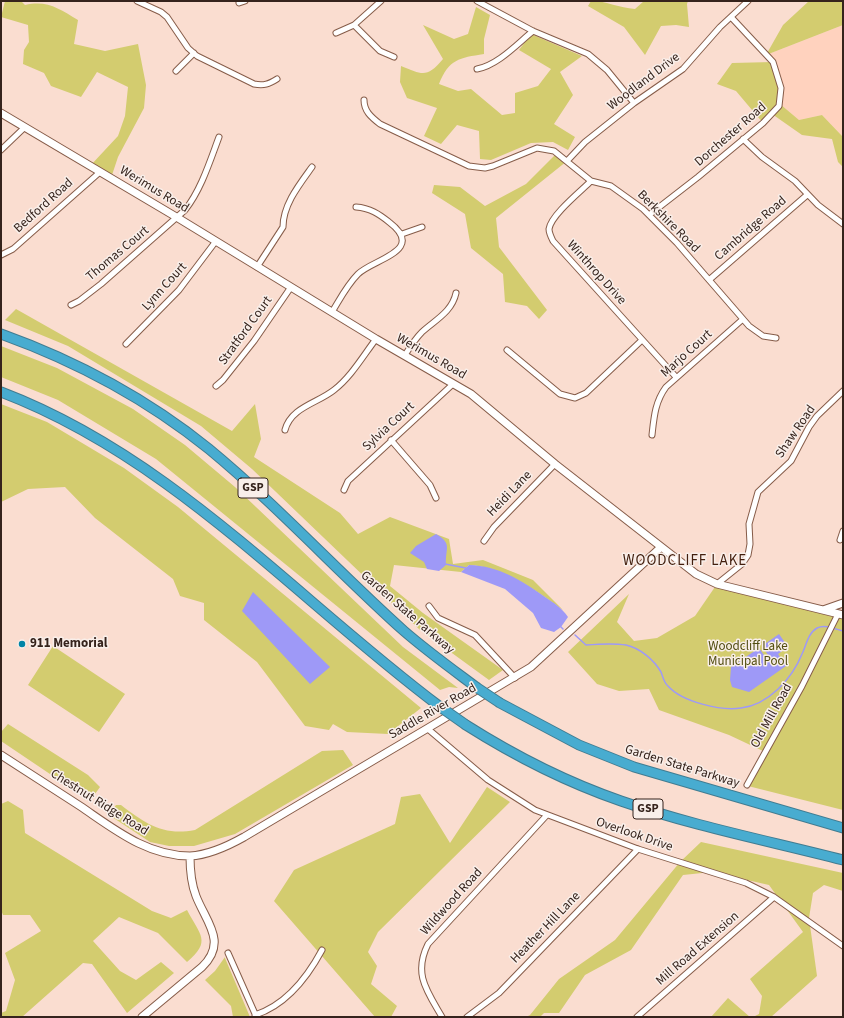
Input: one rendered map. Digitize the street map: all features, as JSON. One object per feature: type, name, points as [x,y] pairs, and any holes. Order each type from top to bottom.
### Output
[{"type":"highway","name":"Garden State Parkway","points":[[1,334],[58,356],[84,368],[136,397],[185,431],[254,488],[405,631],[476,687],[500,703],[579,745],[634,767],[843,828]]},
{"type":"highway","name":"GSP","points":[[1,392],[42,409],[94,436],[151,472],[216,522],[390,669],[466,726],[538,766],[621,801],[677,818],[843,860]]},
{"type":"main road","name":"Werimus Road","points":[[1,113],[482,402],[555,464],[660,548],[696,574],[717,584],[842,615]]},
{"type":"main road","name":"Saddle River Road","points":[[190,856],[208,853],[240,839],[515,678],[531,667],[561,641],[660,548]]},
{"type":"main road","points":[[821,610],[843,603]]},
{"type":"main road","name":"Chestnut Ridge Road","points":[[1,755],[143,846],[164,852],[190,856]]},
{"type":"main road","points":[[142,1017],[202,967],[210,958],[214,949],[211,929],[193,888],[190,856]]},
{"type":"street","points":[[137,1],[162,12],[188,48],[194,53],[254,84],[263,85],[277,79]]},
{"type":"street","points":[[239,3],[246,1]]},
{"type":"street","points":[[336,33],[354,24],[381,1]]},
{"type":"street","points":[[477,1],[533,31],[588,54],[596,60],[634,102]]},
{"type":"street","name":"Woodland Drive","points":[[567,161],[585,142],[634,102],[683,69],[731,17],[748,1]]},
{"type":"street","name":"Dorchester Road","points":[[649,215],[698,177],[762,123],[779,106],[781,88],[773,62],[731,17]]},
{"type":"street","points":[[354,24],[380,51],[394,57]]},
{"type":"street","points":[[477,69],[484,68],[493,63],[533,31]]},
{"type":"street","points":[[176,71],[194,53]]},
{"type":"street","name":"Berkshire Road","points":[[364,100],[364,106],[370,117],[380,124],[469,166],[485,168],[493,166],[537,148],[554,151],[592,180],[611,186],[621,192],[649,215],[677,243],[756,333],[769,338],[776,338]]},
{"type":"street","points":[[1,150],[25,127]]},
{"type":"street","name":"Thomas Court","points":[[70,305],[79,301],[101,284],[178,218],[191,202],[212,158],[218,137]]},
{"type":"street","points":[[743,139],[756,152],[795,181],[807,195],[843,224]]},
{"type":"street","points":[[257,267],[283,227],[283,220],[293,194],[312,167]]},
{"type":"street","name":"Bedford Road","points":[[1,255],[13,249],[100,172]]},
{"type":"street","name":"Winthrop Drive","points":[[592,180],[555,217],[549,228],[550,234],[553,241],[676,377]]},
{"type":"street","name":"Cambridge Road","points":[[709,280],[807,195]]},
{"type":"street","points":[[356,207],[371,210],[380,215],[402,234]]},
{"type":"street","points":[[402,234],[422,227]]},
{"type":"street","points":[[332,312],[348,285],[360,272],[396,252],[400,247],[402,234]]},
{"type":"street","name":"Lynn Court","points":[[126,344],[179,290],[216,241]]},
{"type":"street","name":"Stratford Court","points":[[216,386],[223,380],[254,341],[291,287]]},
{"type":"street","points":[[405,355],[421,332],[449,309],[455,300],[456,293]]},
{"type":"street","name":"Marjo Court","points":[[652,435],[659,396],[676,377],[743,319]]},
{"type":"street","points":[[285,430],[287,424],[297,413],[334,390],[376,339]]},
{"type":"street","points":[[507,350],[560,394],[575,398],[586,393],[642,340]]},
{"type":"street","name":"Sylvia Court","points":[[344,490],[348,481],[453,384]]},
{"type":"street","name":"Shaw Road","points":[[717,584],[742,564],[748,555],[750,544],[749,524],[758,492],[791,461],[817,416],[843,392]]},
{"type":"street","points":[[391,440],[430,485],[436,498]]},
{"type":"street","name":"Heidi Lane","points":[[484,541],[494,527],[555,464]]},
{"type":"street","points":[[840,540],[843,531]]},
{"type":"street","points":[[429,606],[438,618],[475,635],[515,678]]},
{"type":"street","name":"Old Mill Road","points":[[747,785],[833,625],[842,615]]},
{"type":"street","name":"Overlook Drive","points":[[428,729],[490,782],[546,816],[638,849],[746,883],[774,897],[843,946]]},
{"type":"street","name":"Wildwood Road","points":[[442,1017],[426,990],[422,974],[422,958],[428,944],[546,816]]},
{"type":"street","name":"Heather Hill Lane","points":[[467,1017],[499,993],[638,849]]},
{"type":"street","name":"Mill Road Extension","points":[[637,1017],[774,897]]},
{"type":"street","points":[[228,953],[256,1016],[268,1011],[291,992],[309,973],[322,950]]},
{"type":"shaded area","points":[[843,25],[843,137],[822,115],[799,120],[780,104],[779,79],[766,55]]},
{"type":"shaded area","points":[[436,534],[445,541],[447,547],[446,565],[439,571],[427,569],[424,562],[410,553],[416,546]]},
{"type":"shaded area","points":[[469,565],[490,568],[509,575],[555,604],[568,617],[561,627],[554,632],[541,628],[533,613],[505,589],[461,572]]},
{"type":"shaded area","points":[[253,592],[330,667],[310,684],[242,611]]},
{"type":"shaded area","points":[[779,634],[788,647],[778,654],[780,657],[770,665],[781,658],[786,666],[749,692],[732,687],[730,680],[731,667],[759,648],[766,658],[763,660],[765,662],[770,658],[762,646]]},
{"type":"green space","points":[[5,1],[21,1],[25,5],[40,4],[53,6],[78,20],[74,44],[105,51],[138,44],[146,85],[144,108],[118,157],[111,178],[90,166],[118,136],[125,116],[128,87],[97,72],[81,97],[51,86],[44,73],[23,64],[24,50],[29,42],[28,25],[1,17]]},
{"type":"green space","points":[[591,1],[635,9],[644,1],[688,1],[689,27],[676,25],[661,26],[645,55],[624,27],[588,6]]},
{"type":"green space","points":[[809,1],[843,1],[843,25],[766,55],[783,25]]},
{"type":"green space","points":[[476,7],[490,15],[484,39],[484,54],[456,61],[447,69],[439,84],[458,91],[471,89],[502,115],[515,113],[515,93],[538,86],[551,69],[519,50],[531,34],[582,56],[560,72],[573,95],[554,124],[575,137],[568,150],[553,142],[531,143],[491,160],[480,159],[479,131],[457,125],[441,144],[424,136],[437,108],[407,98],[400,82],[401,66],[420,73],[428,72],[433,69],[443,59],[423,25],[454,39],[468,34]]},
{"type":"green space","points":[[773,62],[779,79],[780,104],[799,120],[822,115],[843,137],[843,167],[838,162],[832,139],[802,135],[772,114],[763,123],[736,91],[717,84],[732,63]]},
{"type":"green space","points":[[557,153],[567,161],[496,218],[499,247],[547,310],[539,319],[527,306],[505,302],[503,274],[471,248],[465,214],[432,193],[434,185],[460,187],[485,206],[526,184]]},
{"type":"green space","points":[[16,309],[232,431],[255,404],[261,439],[254,457],[340,513],[358,534],[390,517],[449,539],[453,564],[483,560],[533,580],[563,610],[519,581],[495,570],[469,565],[461,572],[394,565],[390,586],[423,613],[503,670],[489,680],[419,629],[252,469],[201,426],[68,346],[5,320]]},
{"type":"green space","points":[[1,346],[57,368],[133,409],[185,445],[235,487],[403,647],[458,688],[449,687],[440,690],[156,459],[58,400],[1,377]]},
{"type":"green space","points":[[1,404],[47,422],[124,468],[178,507],[421,708],[388,734],[347,732],[333,724],[329,730],[305,726],[257,662],[204,620],[204,603],[180,596],[173,579],[95,518],[65,487],[28,489],[1,502]]},
{"type":"green space","name":"Woodcliff Lake Municipal Pool","points":[[717,584],[843,615],[843,810],[748,786],[763,751],[729,735],[659,710],[649,689],[619,691],[597,684],[568,652],[629,594],[617,622],[634,641],[657,638],[695,616]]},
{"type":"green space","points":[[53,646],[125,694],[99,732],[28,685]]},
{"type":"green space","points":[[8,724],[88,775],[100,787],[90,801],[1,741],[1,732]]},
{"type":"green space","points":[[343,750],[353,765],[235,834],[194,846],[169,846],[150,842],[109,815],[116,805],[121,805],[155,827],[173,831],[195,830],[322,751]]},
{"type":"green space","points":[[487,787],[510,802],[378,932],[368,952],[377,966],[371,984],[397,1006],[391,1017],[375,1017],[274,901],[294,870],[395,824],[401,797],[420,794],[450,843]]},
{"type":"green space","points":[[8,801],[23,810],[25,833],[152,911],[171,918],[187,910],[196,926],[201,938],[201,943],[195,955],[187,962],[158,933],[119,917],[93,941],[120,971],[136,980],[161,962],[174,973],[127,1013],[92,964],[83,963],[22,1017],[1,1017],[1,1013],[6,1011],[15,980],[5,953],[41,931],[30,915],[3,915],[1,910],[1,804]]},
{"type":"green space","points":[[701,842],[843,873],[843,891],[824,885],[813,893],[809,918],[817,976],[771,1017],[753,1017],[759,1014],[762,996],[750,979],[803,932],[769,885],[712,872],[683,875],[631,950],[585,975],[559,1013],[544,1013],[540,1017],[526,1017],[530,1015],[559,979],[615,940],[680,862]]},
{"type":"green space","points":[[225,957],[250,1017],[233,1017],[231,1006],[205,980],[215,971]]},
{"type":"green space","points":[[728,998],[750,1017],[711,1017]]},
{"type":"waterway","points":[[445,564],[466,568]]},
{"type":"waterway","points":[[559,625],[563,629]]},
{"type":"waterway","points":[[575,635],[586,645],[621,644],[636,649],[655,663],[666,683],[674,692],[682,697],[713,707],[733,709],[751,706],[761,702],[778,689],[792,673],[798,663],[809,636],[814,630],[820,627],[827,627],[843,631]]},
{"type":"place","name":"911 Memorial","points":[[22,644]]},
{"type":"district","name":"WOODCLIFF LAKE","points":[[685,562]]}]
